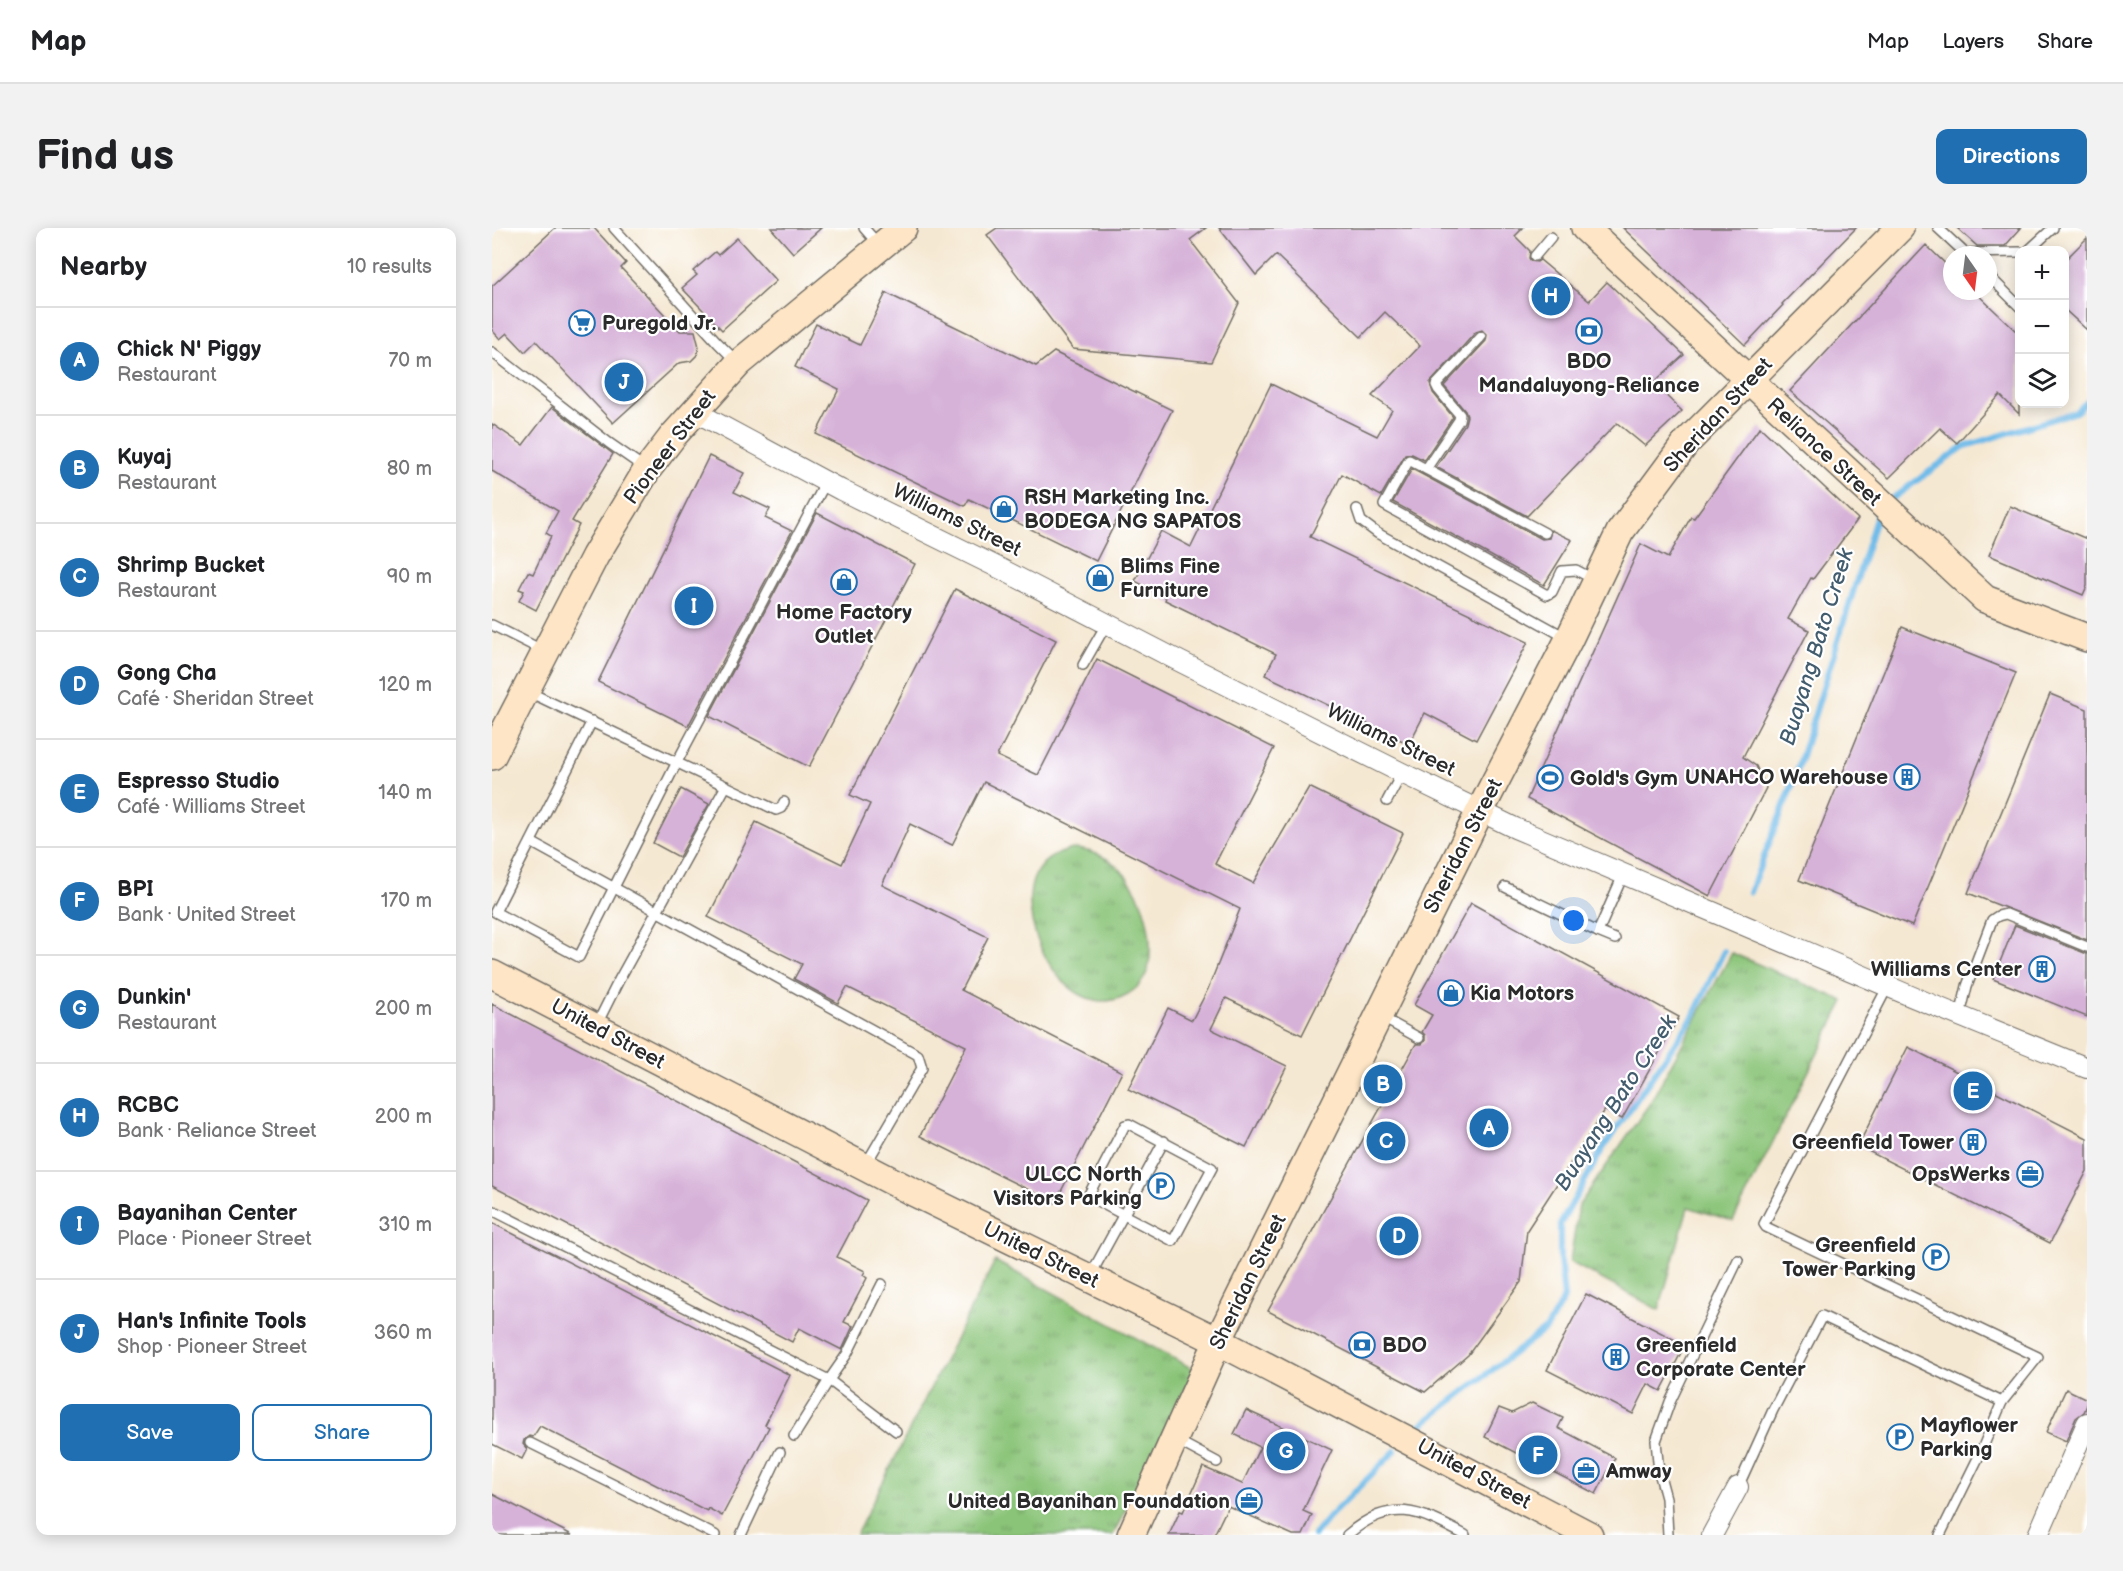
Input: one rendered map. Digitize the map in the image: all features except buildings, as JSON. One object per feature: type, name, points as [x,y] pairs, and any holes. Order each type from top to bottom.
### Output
[{"type":"street","name":"Pioneer Street","points":[[492,756],[596,556],[647,470],[694,411],[739,363],[871,237],[903,228]]},
{"type":"street","name":"Reliance Street","points":[[1585,228],[1985,599],[2087,638]]},
{"type":"street","name":"Sheridan Street","points":[[1131,1535],[1218,1341],[1480,811],[1569,639],[1620,532],[1686,443],[1900,228]]},
{"type":"street","name":"Williams Street","points":[[694,411],[825,482],[1515,828],[2087,1068]]},
{"type":"street","name":"United Street","points":[[492,974],[864,1167],[1218,1341],[1574,1531]]},
{"type":"street","points":[[2038,1535],[2087,1423]]},
{"type":"street","points":[[1712,1535],[1738,1487]]},
{"type":"lane","points":[[614,228],[718,343],[739,363]]},
{"type":"lane","points":[[1938,228],[1957,246]]},
{"type":"lane","points":[[2033,246],[2053,228]]},
{"type":"lane","points":[[1535,256],[1551,237]]},
{"type":"lane","points":[[1997,253],[2015,252]]},
{"type":"lane","points":[[1997,284],[2015,303]]},
{"type":"lane","points":[[1426,469],[1459,420],[1460,415],[1436,385],[1481,337]]},
{"type":"lane","points":[[492,352],[647,470]]},
{"type":"lane","points":[[1545,533],[1409,460],[1384,505],[1547,595],[1552,592],[1562,571],[1568,569],[1582,572],[1597,581]]},
{"type":"lane","points":[[592,721],[495,912],[579,957],[677,762],[825,482]]},
{"type":"lane","points":[[1357,509],[1360,521],[1377,533],[1569,639]]},
{"type":"lane","points":[[1083,665],[1107,623]]},
{"type":"lane","points":[[492,624],[546,652]]},
{"type":"lane","points":[[526,690],[776,810],[781,808],[784,802]]},
{"type":"lane","points":[[1387,801],[1402,773]]},
{"type":"lane","points":[[595,1028],[726,786]]},
{"type":"lane","points":[[531,842],[918,1055],[922,1068],[864,1167]]},
{"type":"lane","points":[[1598,932],[1624,873]]},
{"type":"lane","points":[[1505,887],[1615,939]]},
{"type":"lane","points":[[1960,1016],[1967,986],[1992,920],[1998,916],[2006,914],[2087,947]]},
{"type":"lane","points":[[1888,986],[1764,1224],[1766,1227],[2038,1357],[2002,1402],[1980,1454],[1940,1535]]},
{"type":"lane","points":[[1379,1016],[1419,1038]]},
{"type":"lane","points":[[1129,1124],[1211,1166],[1212,1170],[1174,1240],[1124,1215],[1087,1195],[1125,1125],[1129,1124]]},
{"type":"lane","points":[[1089,1278],[1164,1141]]},
{"type":"lane","points":[[492,1210],[829,1380],[896,1431]]},
{"type":"lane","points":[[1668,1535],[1666,1498],[1659,1472],[1656,1442],[1670,1402],[1738,1260]]},
{"type":"lane","points":[[794,1437],[847,1354],[882,1284]]},
{"type":"lane","points":[[1738,1487],[1773,1410],[1822,1316],[2002,1402]]},
{"type":"lane","points":[[1174,1439],[1217,1462]]},
{"type":"lane","points":[[530,1443],[715,1535]]},
{"type":"lane","points":[[741,1535],[780,1452]]},
{"type":"lane","points":[[1347,1535],[1382,1512],[1403,1510],[1431,1517],[1465,1535]]},
{"type":"green space","points":[[1073,849],[1092,852],[1108,860],[1132,885],[1140,901],[1149,936],[1150,961],[1141,983],[1126,995],[1103,1001],[1082,995],[1062,980],[1047,959],[1036,935],[1030,909],[1032,885],[1044,863],[1056,855]]},
{"type":"green space","points":[[1732,953],[1844,1001],[1733,1221],[1688,1207],[1659,1310],[1570,1262],[1579,1205],[1650,1103]]},
{"type":"green space","points":[[995,1261],[1195,1370],[1113,1535],[856,1535]]},
{"type":"waterway","name":"Buayang Bato Creek","points":[[1893,498],[1963,447],[2076,412],[2087,402]]},
{"type":"waterway","name":"Buayang Bato Creek","points":[[1750,892],[1795,778],[1878,512]]},
{"type":"waterway","name":"Buayang Bato Creek","points":[[1418,1427],[1547,1328],[1564,1298],[1560,1259],[1560,1225],[1602,1150],[1693,1017],[1724,951]]},
{"type":"waterway","name":"Buayang Bato Creek","points":[[1314,1535],[1395,1451]]},
{"type":"place","name":"RCBC","points":[[1551,296]]},
{"type":"place","name":"Puregold Jr.","points":[[582,323]]},
{"type":"place","name":"BDO Mandaluyong-Reliance","points":[[1589,331]]},
{"type":"place","name":"Han's Infinite Tools","points":[[624,382]]},
{"type":"place","name":"RSH Marketing Inc. BODEGA NG SAPATOS","points":[[1004,509]]},
{"type":"place","name":"Blims Fine Furniture","points":[[1100,578]]},
{"type":"place","name":"Home Factory Outlet","points":[[844,582]]},
{"type":"place","name":"Bayanihan Center","points":[[694,606]]},
{"type":"place","name":"UNAHCO Warehouse","points":[[1907,777]]},
{"type":"place","name":"Gold's Gym","points":[[1550,778]]},
{"type":"place","name":"Williams Center","points":[[2042,969]]},
{"type":"place","name":"Kia Motors","points":[[1451,993]]},
{"type":"place","name":"Kuyaj","points":[[1383,1084]]},
{"type":"place","name":"Espresso Studio","points":[[1973,1091]]},
{"type":"place","name":"Chick N' Piggy","points":[[1489,1128]]},
{"type":"place","name":"Shrimp Bucket","points":[[1386,1141]]},
{"type":"place","name":"Greenfield Tower","points":[[1973,1142]]},
{"type":"place","name":"OpsWerks","points":[[2030,1174]]},
{"type":"place","name":"ULCC North Visitors Parking","points":[[1161,1186]]},
{"type":"place","name":"Gong Cha","points":[[1399,1236]]},
{"type":"place","name":"Greenfield Tower Parking","points":[[1936,1257]]},
{"type":"place","name":"BDO","points":[[1362,1345]]},
{"type":"place","name":"Greenfield Corporate Center","points":[[1616,1357]]},
{"type":"place","name":"Mayflower Parking","points":[[1900,1437]]},
{"type":"place","name":"Dunkin'","points":[[1286,1451]]},
{"type":"place","name":"BPI","points":[[1538,1455]]},
{"type":"place","name":"Amway","points":[[1586,1471]]},
{"type":"place","name":"United Bayanihan Foundation","points":[[1249,1501]]}]
